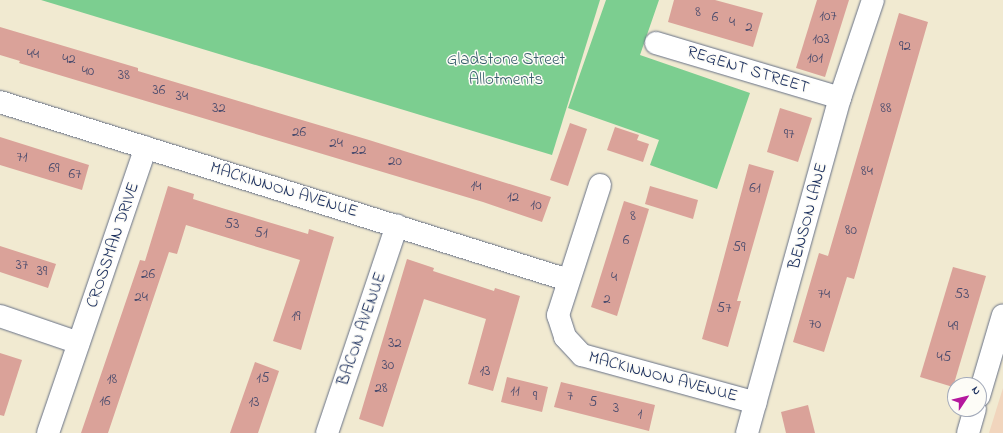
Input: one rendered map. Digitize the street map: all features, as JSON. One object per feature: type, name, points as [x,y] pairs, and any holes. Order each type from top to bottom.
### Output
[{"type":"street","name":"BENSON LANE","points":[[747,433],[840,98],[873,0]]},
{"type":"street","name":"REGENT STREET","points":[[656,43],[840,98]]},
{"type":"street","name":"MACKINNON AVENUE","points":[[0,102],[397,225],[568,280]]},
{"type":"street","name":"CROSSMAN DRIVE","points":[[48,433],[146,147]]},
{"type":"street","name":"MACKINNON AVENUE","points":[[600,186],[568,280],[558,315],[565,337],[582,356],[756,403]]},
{"type":"street","name":"BACON AVENUE","points":[[327,433],[397,225]]},
{"type":"street","points":[[0,316],[79,343]]},
{"type":"street","points":[[985,377],[1003,316]]},
{"type":"street","points":[[968,433],[973,417]]},
{"type":"shaded area","points":[[1003,388],[1003,433],[989,433]]},
{"type":"green space","name":"Gladstone Street Allotments","points":[[41,0],[600,0],[552,155]]},
{"type":"green space","points":[[606,0],[659,0],[640,55],[750,93],[717,189],[650,165],[659,140],[568,108]]},
{"type":"building","points":[[674,0],[715,0],[763,13],[753,47],[668,22]]},
{"type":"building","points":[[817,0],[849,0],[825,77],[796,68]]},
{"type":"building","points":[[899,13],[928,22],[854,279],[847,277],[824,352],[793,342],[819,253],[828,256]]},
{"type":"building","points":[[0,27],[138,68],[138,71],[369,140],[551,197],[542,222],[483,202],[19,63],[20,61],[0,55]]},
{"type":"building","points":[[780,108],[812,118],[798,162],[767,152]]},
{"type":"building","points":[[570,123],[587,129],[568,186],[550,180]]},
{"type":"building","points":[[615,127],[639,135],[637,140],[649,144],[643,162],[607,150]]},
{"type":"building","points":[[0,137],[89,165],[82,190],[0,165]]},
{"type":"building","points":[[749,164],[774,171],[737,301],[741,301],[728,347],[702,339]]},
{"type":"building","points":[[168,186],[194,194],[193,199],[222,208],[308,234],[309,229],[334,237],[301,350],[273,341],[300,260],[186,225],[177,254],[169,252],[108,433],[81,433],[140,260],[145,261]]},
{"type":"building","points":[[650,186],[698,200],[693,219],[645,204]]},
{"type":"building","points":[[624,201],[649,209],[617,316],[591,307]]},
{"type":"building","points":[[0,246],[56,264],[48,288],[0,272]]},
{"type":"building","points":[[407,259],[434,268],[433,271],[494,291],[495,288],[520,296],[493,391],[468,384],[486,319],[424,299],[383,427],[359,419]]},
{"type":"building","points":[[953,267],[986,276],[956,377],[947,377],[947,385],[920,377]]},
{"type":"building","points":[[0,353],[22,360],[4,416],[0,415]]},
{"type":"building","points":[[255,362],[279,371],[258,433],[230,433]]},
{"type":"building","points":[[507,377],[548,387],[542,412],[501,402]]},
{"type":"building","points":[[561,382],[655,405],[649,431],[554,407]]},
{"type":"building","points":[[808,405],[815,433],[786,433],[781,412]]}]
